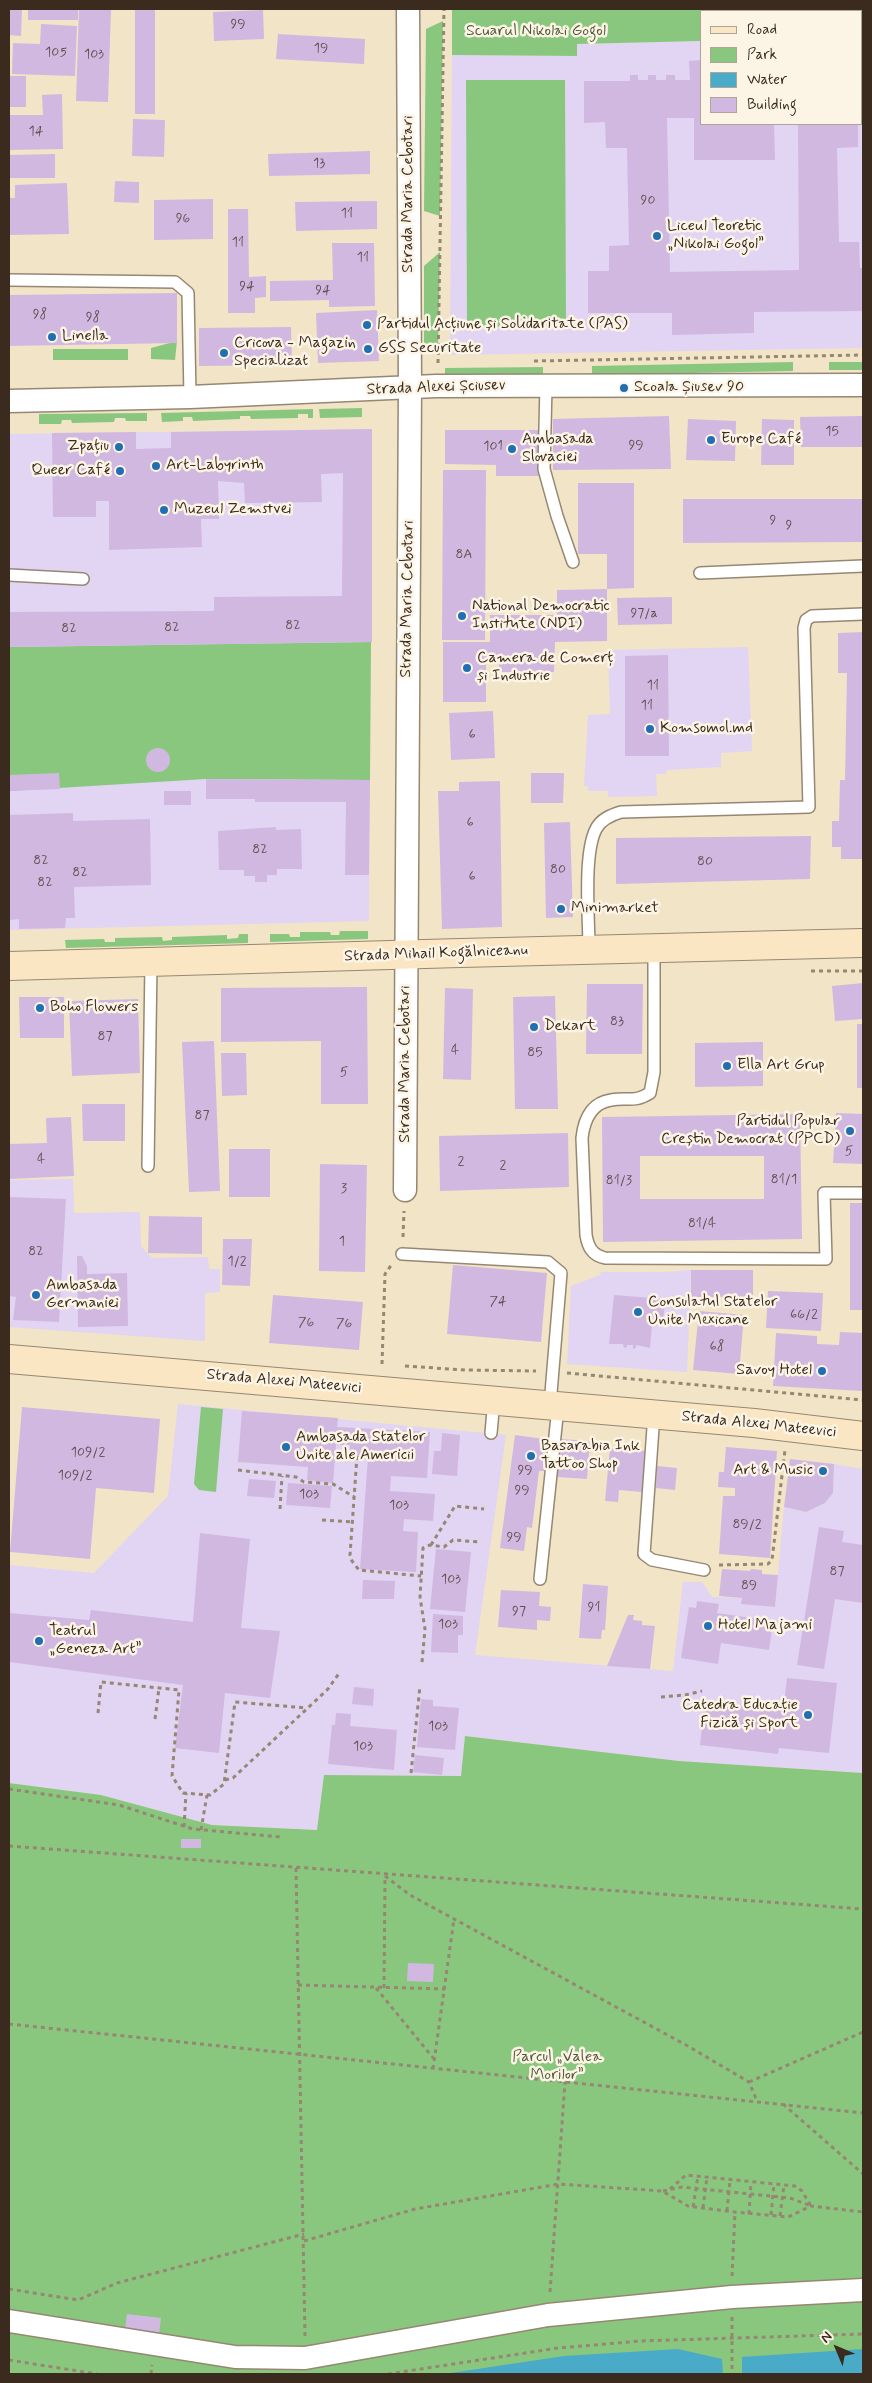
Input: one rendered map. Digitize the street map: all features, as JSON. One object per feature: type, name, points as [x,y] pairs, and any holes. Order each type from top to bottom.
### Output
[{"type":"main road","name":"Strada Mihail Kogălniceanu","points":[[9,966],[406,956],[654,946],[863,943]]},
{"type":"main road","name":"Strada Alexei Mateevici","points":[[9,1359],[654,1414],[863,1436]]},
{"type":"street","name":"Strada Maria Cebotari","points":[[405,1190],[410,388],[408,9]]},
{"type":"street","name":"Strada Alexei Șciusev","points":[[9,401],[190,397],[410,388],[863,384]]},
{"type":"street","points":[[9,2321],[235,2357],[305,2358],[548,2315],[732,2297],[863,2290]]},
{"type":"lane","points":[[9,280],[175,282],[182,286],[188,293],[190,397]]},
{"type":"lane","points":[[546,386],[544,469],[572,562]]},
{"type":"lane","points":[[700,573],[863,566]]},
{"type":"lane","points":[[9,575],[83,579]]},
{"type":"lane","points":[[588,949],[588,870],[593,837],[596,827],[610,816],[621,812],[809,807],[804,628],[806,620],[812,616],[863,614]]},
{"type":"lane","points":[[654,946],[654,1072],[650,1093],[640,1099],[610,1100],[588,1113],[584,1124],[582,1138],[586,1235],[590,1249],[597,1256],[605,1258],[826,1259],[824,1193],[863,1193]]},
{"type":"lane","points":[[148,1166],[151,963]]},
{"type":"lane","points":[[402,1254],[548,1262],[562,1273],[553,1371],[554,1405],[540,1579]]},
{"type":"lane","points":[[491,1434],[494,1400]]},
{"type":"lane","points":[[654,1414],[644,1554],[652,1560],[704,1570]]},
{"type":"path","points":[[444,9],[437,363],[447,363]]},
{"type":"path","points":[[526,361],[863,354]]},
{"type":"path","points":[[382,1364],[386,1274],[391,1264],[402,1254],[405,1190]]},
{"type":"path","points":[[374,1364],[391,1365]]},
{"type":"path","points":[[400,1366],[465,1370],[553,1371],[863,1400]]},
{"type":"path","points":[[704,1570],[721,1564],[768,1564],[772,1560],[785,1449]]},
{"type":"path","points":[[357,1456],[350,1555],[352,1561],[359,1570],[421,1576]]},
{"type":"path","points":[[238,1470],[296,1477],[304,1482],[333,1484],[354,1496]]},
{"type":"path","points":[[280,1509],[282,1476]]},
{"type":"path","points":[[432,1545],[455,1506],[484,1508]]},
{"type":"path","points":[[322,1520],[352,1522]]},
{"type":"path","points":[[422,1662],[425,1629],[420,1597],[423,1548],[432,1545],[444,1546],[453,1540],[480,1542]]},
{"type":"path","points":[[225,1780],[233,1778],[328,1689],[340,1672]]},
{"type":"path","points":[[98,1713],[101,1682],[179,1690],[172,1776],[186,1793],[184,1826]]},
{"type":"path","points":[[411,1773],[420,1686]]},
{"type":"path","points":[[155,1719],[159,1688]]},
{"type":"path","points":[[661,1697],[685,1696],[702,1691]]},
{"type":"path","points":[[186,1793],[210,1795],[221,1788],[225,1780],[235,1702],[307,1708]]},
{"type":"path","points":[[9,1789],[119,1805],[201,1830],[281,1838]]},
{"type":"path","points":[[201,1830],[206,1795]]},
{"type":"path","points":[[9,1846],[863,1909]]},
{"type":"path","points":[[296,1868],[305,2358]]},
{"type":"path","points":[[385,1875],[410,1895],[686,2045],[749,2082],[757,2102]]},
{"type":"path","points":[[384,1988],[385,1875]]},
{"type":"path","points":[[433,2069],[454,1919]]},
{"type":"path","points":[[298,1986],[445,1989]]},
{"type":"path","points":[[376,1988],[434,2059]]},
{"type":"path","points":[[9,2024],[299,2056],[782,2103],[863,2113]]},
{"type":"path","points":[[749,2082],[863,2032]]},
{"type":"path","points":[[548,2315],[565,2082]]},
{"type":"path","points":[[782,2103],[863,2174]]},
{"type":"path","points":[[670,2189],[686,2175],[795,2186],[802,2191],[812,2206]]},
{"type":"path","points":[[693,2207],[698,2176]]},
{"type":"path","points":[[704,2208],[708,2177]]},
{"type":"path","points":[[727,2211],[730,2180]]},
{"type":"path","points":[[749,2214],[751,2182]]},
{"type":"path","points":[[304,2241],[415,2209],[559,2184],[662,2191],[682,2186],[783,2197],[812,2206],[863,2212]]},
{"type":"path","points":[[771,2215],[774,2184]]},
{"type":"path","points":[[780,2216],[784,2185]]},
{"type":"path","points":[[662,2191],[693,2207],[749,2214],[788,2217],[812,2206]]},
{"type":"path","points":[[732,2297],[735,2212]]},
{"type":"path","points":[[9,2289],[78,2300],[117,2283],[304,2234]]},
{"type":"path","points":[[388,2374],[558,2348],[641,2341],[732,2340],[863,2334]]},
{"type":"path","points":[[732,2340],[732,2374]]},
{"type":"path","points":[[9,2360],[97,2374]]},
{"type":"shaded area","name":"Liceul Teoretic „Nikolai Gogol”","points":[[863,38],[863,348],[450,355],[452,55],[577,56],[576,44],[700,41],[700,125],[862,125]]},
{"type":"shaded area","points":[[372,429],[369,921],[9,930],[9,434]]},
{"type":"shaded area","points":[[748,647],[752,751],[721,753],[721,767],[667,770],[666,774],[656,774],[657,796],[608,797],[608,791],[588,791],[588,786],[584,786],[588,715],[610,714],[608,650]]},
{"type":"shaded area","points":[[73,1179],[74,1213],[140,1212],[141,1246],[152,1258],[208,1257],[209,1269],[220,1269],[220,1292],[205,1293],[205,1341],[9,1327],[9,1180]]},
{"type":"shaded area","points":[[691,1270],[687,1372],[567,1364],[571,1286],[600,1275],[601,1272]]},
{"type":"shaded area","points":[[178,1404],[506,1435],[475,1655],[673,1671],[683,1582],[702,1582],[712,1597],[742,1598],[742,1604],[775,1607],[784,1507],[806,1512],[825,1503],[833,1493],[834,1464],[863,1469],[863,1773],[679,1761],[466,1736],[461,1776],[324,1775],[318,1830],[212,1825],[101,1795],[9,1783],[9,1565],[94,1573],[168,1496]]},
{"type":"green space","name":"Scuarul Nikolai Gogol","points":[[452,9],[863,9],[863,38],[862,10],[700,10],[700,41],[577,44],[577,56],[452,55]]},
{"type":"green space","points":[[443,21],[440,216],[424,211],[426,29]]},
{"type":"green space","points":[[466,80],[565,80],[566,326],[467,327]]},
{"type":"green space","points":[[440,252],[438,349],[424,349],[424,266]]},
{"type":"green space","points":[[177,341],[175,360],[151,359],[151,348]]},
{"type":"green space","points":[[53,349],[128,349],[128,360],[53,360]]},
{"type":"green space","points":[[793,362],[793,371],[592,375],[592,366]]},
{"type":"green space","points":[[829,362],[863,362],[863,370],[829,370]]},
{"type":"green space","points":[[543,367],[543,376],[445,376],[445,368]]},
{"type":"green space","points":[[362,408],[362,417],[320,418],[319,409]]},
{"type":"green space","points":[[313,409],[313,418],[308,418],[308,414],[298,414],[298,418],[251,419],[250,416],[240,416],[240,419],[193,421],[192,417],[183,417],[183,421],[162,422],[161,413]]},
{"type":"green space","points":[[147,413],[147,421],[126,421],[125,418],[115,418],[114,422],[72,423],[71,420],[62,420],[61,424],[39,424],[39,414]]},
{"type":"green space","points":[[371,642],[370,780],[206,779],[9,791],[9,647]]},
{"type":"green space","points":[[340,931],[368,931],[368,939],[270,942],[270,934],[289,934],[290,937],[300,937],[300,932],[330,932],[331,935],[339,935]]},
{"type":"green space","points":[[239,934],[248,934],[248,943],[66,948],[65,940],[104,939],[105,942],[115,942],[115,938],[162,937],[163,941],[172,940],[172,937],[227,935],[227,939],[238,938]]},
{"type":"green space","points":[[201,1407],[223,1409],[216,1492],[199,1490],[194,1484]]},
{"type":"green space","name":"Parcul „Valea Morilor”","points":[[465,1736],[679,1761],[863,1773],[863,2374],[9,2374],[9,1783],[101,1795],[212,1825],[317,1830],[324,1775],[461,1776]]},
{"type":"water","points":[[678,2349],[722,2359],[723,2374],[444,2374],[564,2356]]},
{"type":"water","points":[[863,2349],[863,2374],[742,2374],[742,2357]]},
{"type":"building","points":[[9,9],[22,9],[21,36],[9,35]]},
{"type":"building","points":[[28,9],[78,9],[78,20],[28,20]]},
{"type":"building","points":[[79,9],[111,9],[108,102],[76,101]]},
{"type":"building","points":[[135,9],[155,9],[155,114],[135,114]]},
{"type":"building","points":[[263,10],[264,39],[214,41],[213,12]]},
{"type":"building","points":[[41,24],[77,26],[75,76],[12,74],[13,43],[40,44]]},
{"type":"building","points":[[278,34],[365,39],[364,64],[276,59]]},
{"type":"building","points":[[700,60],[700,125],[774,125],[775,160],[694,160],[694,118],[667,118],[670,272],[799,270],[798,125],[858,125],[858,147],[837,148],[839,242],[859,242],[860,268],[863,268],[863,311],[754,312],[754,333],[672,335],[672,313],[588,313],[588,271],[609,271],[609,246],[629,245],[627,148],[606,148],[605,122],[584,123],[584,81],[630,81],[630,75],[638,75],[638,80],[648,80],[648,75],[656,75],[656,80],[666,80],[666,75],[675,75],[675,80],[690,80],[689,61]]},
{"type":"building","points":[[9,76],[26,76],[26,107],[9,107]]},
{"type":"building","points":[[862,79],[863,79],[862,121]]},
{"type":"building","points":[[62,94],[63,149],[9,150],[9,115],[43,115],[42,95]]},
{"type":"building","points":[[133,119],[165,120],[164,157],[132,156]]},
{"type":"building","points":[[370,151],[370,174],[269,176],[268,154]]},
{"type":"building","points":[[55,154],[55,178],[9,178],[9,155]]},
{"type":"building","points":[[115,181],[139,182],[139,203],[114,202]]},
{"type":"building","points":[[67,183],[69,234],[9,235],[9,198],[15,198],[15,185]]},
{"type":"building","points":[[213,199],[213,239],[154,240],[154,200]]},
{"type":"building","points":[[377,201],[377,229],[296,231],[295,202]]},
{"type":"building","points":[[228,209],[248,209],[249,277],[266,276],[266,297],[255,298],[255,313],[228,313]]},
{"type":"building","points":[[332,243],[374,243],[375,306],[329,307],[329,300],[270,301],[270,281],[333,280]]},
{"type":"building","points":[[177,293],[177,343],[9,346],[9,295]]},
{"type":"building","points":[[377,310],[379,361],[318,363],[316,313]]},
{"type":"building","points":[[291,327],[292,365],[199,366],[199,328]]},
{"type":"building","points":[[669,416],[671,469],[553,470],[553,419]]},
{"type":"building","points":[[863,416],[863,447],[801,447],[800,417]]},
{"type":"building","points":[[688,419],[736,421],[735,461],[686,460]]},
{"type":"building","points":[[762,419],[794,420],[794,465],[761,465]]},
{"type":"building","name":"Muzeul Zemstvei","points":[[372,429],[372,642],[9,647],[9,612],[214,611],[214,597],[342,596],[343,473],[321,474],[322,502],[245,503],[244,483],[218,481],[219,519],[201,519],[202,547],[109,550],[109,501],[96,501],[96,517],[53,517],[52,433],[136,432],[136,449],[171,448],[171,432]]},
{"type":"building","points":[[445,430],[541,430],[541,476],[496,476],[496,465],[445,464]]},
{"type":"building","points":[[443,470],[486,470],[485,640],[442,640]]},
{"type":"building","points":[[578,483],[634,483],[634,588],[607,589],[607,554],[578,554]]},
{"type":"building","points":[[683,499],[863,499],[863,542],[683,543]]},
{"type":"building","points":[[607,589],[607,641],[555,642],[554,672],[499,672],[499,661],[486,661],[486,702],[443,702],[443,642],[490,642],[490,615],[557,615],[557,590]]},
{"type":"building","points":[[672,597],[672,624],[618,625],[617,598]]},
{"type":"building","points":[[863,632],[863,859],[841,859],[841,847],[832,847],[832,821],[839,821],[840,780],[845,780],[847,673],[838,673],[838,633]]},
{"type":"building","points":[[668,655],[669,756],[625,756],[625,656]]},
{"type":"building","points":[[493,711],[495,758],[451,760],[449,713]]},
{"type":"building","points":[[158,748],[166,752],[170,760],[166,768],[158,772],[150,768],[146,760],[150,752]]},
{"type":"building","points":[[59,773],[60,789],[9,791],[9,775]]},
{"type":"building","points":[[531,773],[564,773],[563,803],[531,803]]},
{"type":"building","points":[[206,779],[370,780],[369,875],[345,875],[346,802],[255,802],[255,799],[206,799]]},
{"type":"building","points":[[500,781],[502,927],[442,929],[438,791],[459,791],[459,782]]},
{"type":"building","points":[[164,791],[191,791],[191,805],[164,805]]},
{"type":"building","points":[[73,813],[73,821],[150,819],[151,885],[74,887],[75,918],[66,918],[65,928],[19,929],[19,919],[10,920],[9,815]]},
{"type":"building","points":[[570,822],[573,917],[546,918],[544,823]]},
{"type":"building","points":[[276,827],[276,830],[301,829],[302,869],[277,869],[277,875],[267,875],[267,882],[255,882],[255,876],[244,876],[244,870],[219,870],[218,831]]},
{"type":"building","points":[[811,836],[810,879],[616,884],[616,838]]},
{"type":"building","points":[[863,983],[863,1019],[835,1021],[832,986]]},
{"type":"building","points":[[587,984],[643,984],[642,1054],[586,1054]]},
{"type":"building","points":[[367,987],[368,1104],[321,1104],[321,1041],[221,1042],[221,988]]},
{"type":"building","points":[[445,988],[473,989],[471,1080],[443,1079]]},
{"type":"building","points":[[555,996],[558,1109],[515,1109],[513,997]]},
{"type":"building","points":[[19,997],[64,997],[64,1038],[20,1038]]},
{"type":"building","points":[[138,999],[140,1073],[72,1076],[69,1001]]},
{"type":"building","points":[[857,1024],[863,1024],[863,1088],[857,1088]]},
{"type":"building","points":[[214,1041],[220,1191],[189,1192],[182,1042]]},
{"type":"building","points":[[763,1042],[763,1086],[695,1087],[695,1043]]},
{"type":"building","points":[[221,1053],[246,1053],[247,1095],[222,1096]]},
{"type":"building","points":[[82,1104],[125,1104],[125,1141],[83,1141]]},
{"type":"building","points":[[836,1113],[863,1114],[863,1164],[833,1163]]},
{"type":"building","points":[[800,1114],[802,1239],[603,1242],[602,1117]],"holes":[[[640,1156],[764,1156],[764,1199],[640,1199]]]},
{"type":"building","points":[[71,1117],[74,1176],[9,1179],[9,1144],[47,1143],[46,1118]]},
{"type":"building","points":[[568,1133],[569,1187],[440,1191],[439,1136]]},
{"type":"building","points":[[229,1149],[270,1149],[270,1197],[229,1197]]},
{"type":"building","points":[[320,1164],[367,1165],[365,1272],[319,1271]]},
{"type":"building","points":[[9,1197],[66,1199],[59,1322],[13,1320],[16,1297],[9,1296]]},
{"type":"building","points":[[850,1203],[863,1203],[863,1310],[850,1310]]},
{"type":"building","points":[[149,1216],[202,1217],[202,1254],[148,1253]]},
{"type":"building","points":[[223,1239],[252,1239],[250,1286],[222,1285]]},
{"type":"building","points":[[77,1256],[82,1256],[87,1266],[87,1274],[127,1273],[128,1326],[78,1327]]},
{"type":"building","points":[[453,1265],[547,1273],[541,1342],[447,1334]]},
{"type":"building","points":[[691,1270],[753,1270],[753,1297],[691,1297]]},
{"type":"building","points":[[768,1291],[823,1293],[821,1331],[766,1328]]},
{"type":"building","points":[[273,1295],[363,1302],[359,1350],[269,1343]]},
{"type":"building","name":"Consulatul Statelor Unite Mexicane","points":[[614,1295],[665,1299],[663,1326],[652,1325],[650,1348],[636,1345],[636,1348],[633,1349],[633,1345],[627,1345],[624,1348],[623,1344],[609,1344]]},
{"type":"building","points":[[699,1311],[744,1315],[739,1374],[693,1370]]},
{"type":"building","points":[[840,1332],[863,1333],[863,1391],[773,1386],[776,1333],[817,1336],[817,1344],[839,1345]]},
{"type":"building","points":[[22,1407],[160,1419],[154,1493],[96,1488],[90,1559],[10,1552]]},
{"type":"building","points":[[242,1411],[338,1418],[337,1427],[430,1432],[427,1478],[391,1476],[390,1491],[435,1494],[433,1521],[404,1519],[403,1531],[418,1532],[416,1572],[360,1569],[368,1457],[350,1456],[350,1445],[336,1445],[333,1483],[307,1480],[308,1467],[238,1462]]},
{"type":"building","points":[[442,1433],[460,1435],[457,1476],[432,1474],[434,1451],[441,1451]]},
{"type":"building","points":[[515,1435],[551,1440],[546,1471],[539,1471],[532,1528],[527,1527],[524,1551],[500,1548]]},
{"type":"building","points":[[560,1439],[590,1441],[587,1479],[557,1477]]},
{"type":"building","points":[[726,1447],[777,1451],[770,1558],[719,1554],[723,1496],[735,1496],[735,1488],[718,1487],[719,1472],[724,1472]]},
{"type":"building","points":[[610,1448],[646,1451],[642,1492],[619,1490],[618,1502],[605,1501]]},
{"type":"building","points":[[790,1459],[834,1464],[833,1493],[825,1503],[806,1512],[784,1507]]},
{"type":"building","points":[[657,1466],[677,1468],[675,1490],[656,1488]]},
{"type":"building","points":[[249,1479],[276,1481],[274,1498],[247,1496]]},
{"type":"building","points":[[288,1483],[332,1486],[330,1508],[286,1505]]},
{"type":"building","points":[[819,1527],[844,1531],[842,1542],[863,1545],[863,1603],[835,1599],[824,1669],[797,1665]]},
{"type":"building","points":[[200,1533],[250,1539],[241,1628],[280,1631],[270,1698],[225,1693],[219,1753],[175,1748],[183,1685],[9,1662],[9,1613],[89,1620],[91,1610],[193,1622]]},
{"type":"building","points":[[436,1549],[471,1552],[465,1612],[430,1609]]},
{"type":"building","points":[[722,1569],[762,1570],[762,1574],[778,1575],[775,1607],[741,1604],[742,1598],[719,1596]]},
{"type":"building","points":[[363,1580],[395,1581],[394,1599],[362,1599]]},
{"type":"building","points":[[583,1584],[608,1586],[605,1630],[602,1630],[601,1639],[579,1638]]},
{"type":"building","points":[[501,1590],[540,1592],[539,1606],[551,1607],[550,1621],[537,1620],[537,1630],[498,1627]]},
{"type":"building","points":[[697,1601],[719,1604],[717,1613],[773,1621],[769,1650],[721,1643],[718,1664],[681,1658],[689,1607],[696,1608]]},
{"type":"building","points":[[433,1614],[463,1616],[463,1635],[458,1635],[458,1653],[431,1652]]},
{"type":"building","points":[[628,1615],[634,1615],[633,1620],[642,1621],[642,1625],[655,1626],[650,1669],[607,1666]]},
{"type":"building","points":[[787,1678],[837,1683],[829,1753],[779,1748],[778,1754],[700,1745],[705,1702],[783,1711]]},
{"type":"building","points":[[354,1687],[374,1689],[373,1706],[352,1704]]},
{"type":"building","points":[[421,1699],[433,1700],[433,1706],[459,1708],[455,1750],[417,1747]]},
{"type":"building","points":[[336,1713],[351,1714],[350,1726],[397,1730],[394,1770],[328,1764],[332,1725],[335,1725]]},
{"type":"building","points":[[415,1755],[444,1758],[442,1775],[413,1772]]},
{"type":"building","points":[[181,1839],[201,1839],[201,1848],[181,1848]]},
{"type":"building","points":[[408,1963],[434,1964],[433,1982],[407,1981]]},
{"type":"building","points":[[127,2314],[161,2318],[159,2334],[125,2329]]},
{"type":"place","name":"Liceul Teoretic „Nikolai Gogol”","points":[[657,236]]},
{"type":"place","name":"Partidul Acțiune și Solidaritate (PAS)","points":[[367,325]]},
{"type":"place","name":"Linella","points":[[52,337]]},
{"type":"place","name":"GSS Securitate","points":[[368,349]]},
{"type":"place","name":"Cricova - Magazin Specializat","points":[[224,353]]},
{"type":"place","name":"Scoala Șiusev 90","points":[[624,388]]},
{"type":"place","name":"Europe Café","points":[[711,440]]},
{"type":"place","name":"Zpațiu","points":[[119,447]]},
{"type":"place","name":"Ambasada Slovaciei","points":[[512,449]]},
{"type":"place","name":"Art-Labyrinth","points":[[156,466]]},
{"type":"place","name":"Queer Café","points":[[120,471]]},
{"type":"place","name":"Muzeul Zemstvei","points":[[164,510]]},
{"type":"place","name":"National Democratic Institute (NDI)","points":[[462,616]]},
{"type":"place","name":"Camera de Comerț și Industrie","points":[[467,668]]},
{"type":"place","name":"Komsomol.md","points":[[650,729]]},
{"type":"place","name":"Minimarket","points":[[561,909]]},
{"type":"place","name":"Boho Flowers","points":[[40,1008]]},
{"type":"place","name":"Dekart","points":[[534,1027]]},
{"type":"place","name":"Ella Art Grup","points":[[727,1066]]},
{"type":"place","name":"Partidul Popular Creștin Democrat (PPCD)","points":[[850,1131]]},
{"type":"place","name":"Ambasada Germaniei","points":[[36,1295]]},
{"type":"place","name":"Consulatul Statelor Unite Mexicane","points":[[638,1312]]},
{"type":"place","name":"Savoy Hotel","points":[[822,1371]]},
{"type":"place","name":"Ambasada Statelor Unite ale Americii","points":[[286,1447]]},
{"type":"place","name":"Basarabia Ink Tattoo Shop","points":[[531,1456]]},
{"type":"place","name":"Art & Music","points":[[823,1471]]},
{"type":"place","name":"Hotel Majami","points":[[708,1626]]},
{"type":"place","name":"Teatrul „Geneza Art”","points":[[39,1641]]},
{"type":"place","name":"Catedra Educație Fizică și Sport","points":[[808,1715]]}]
